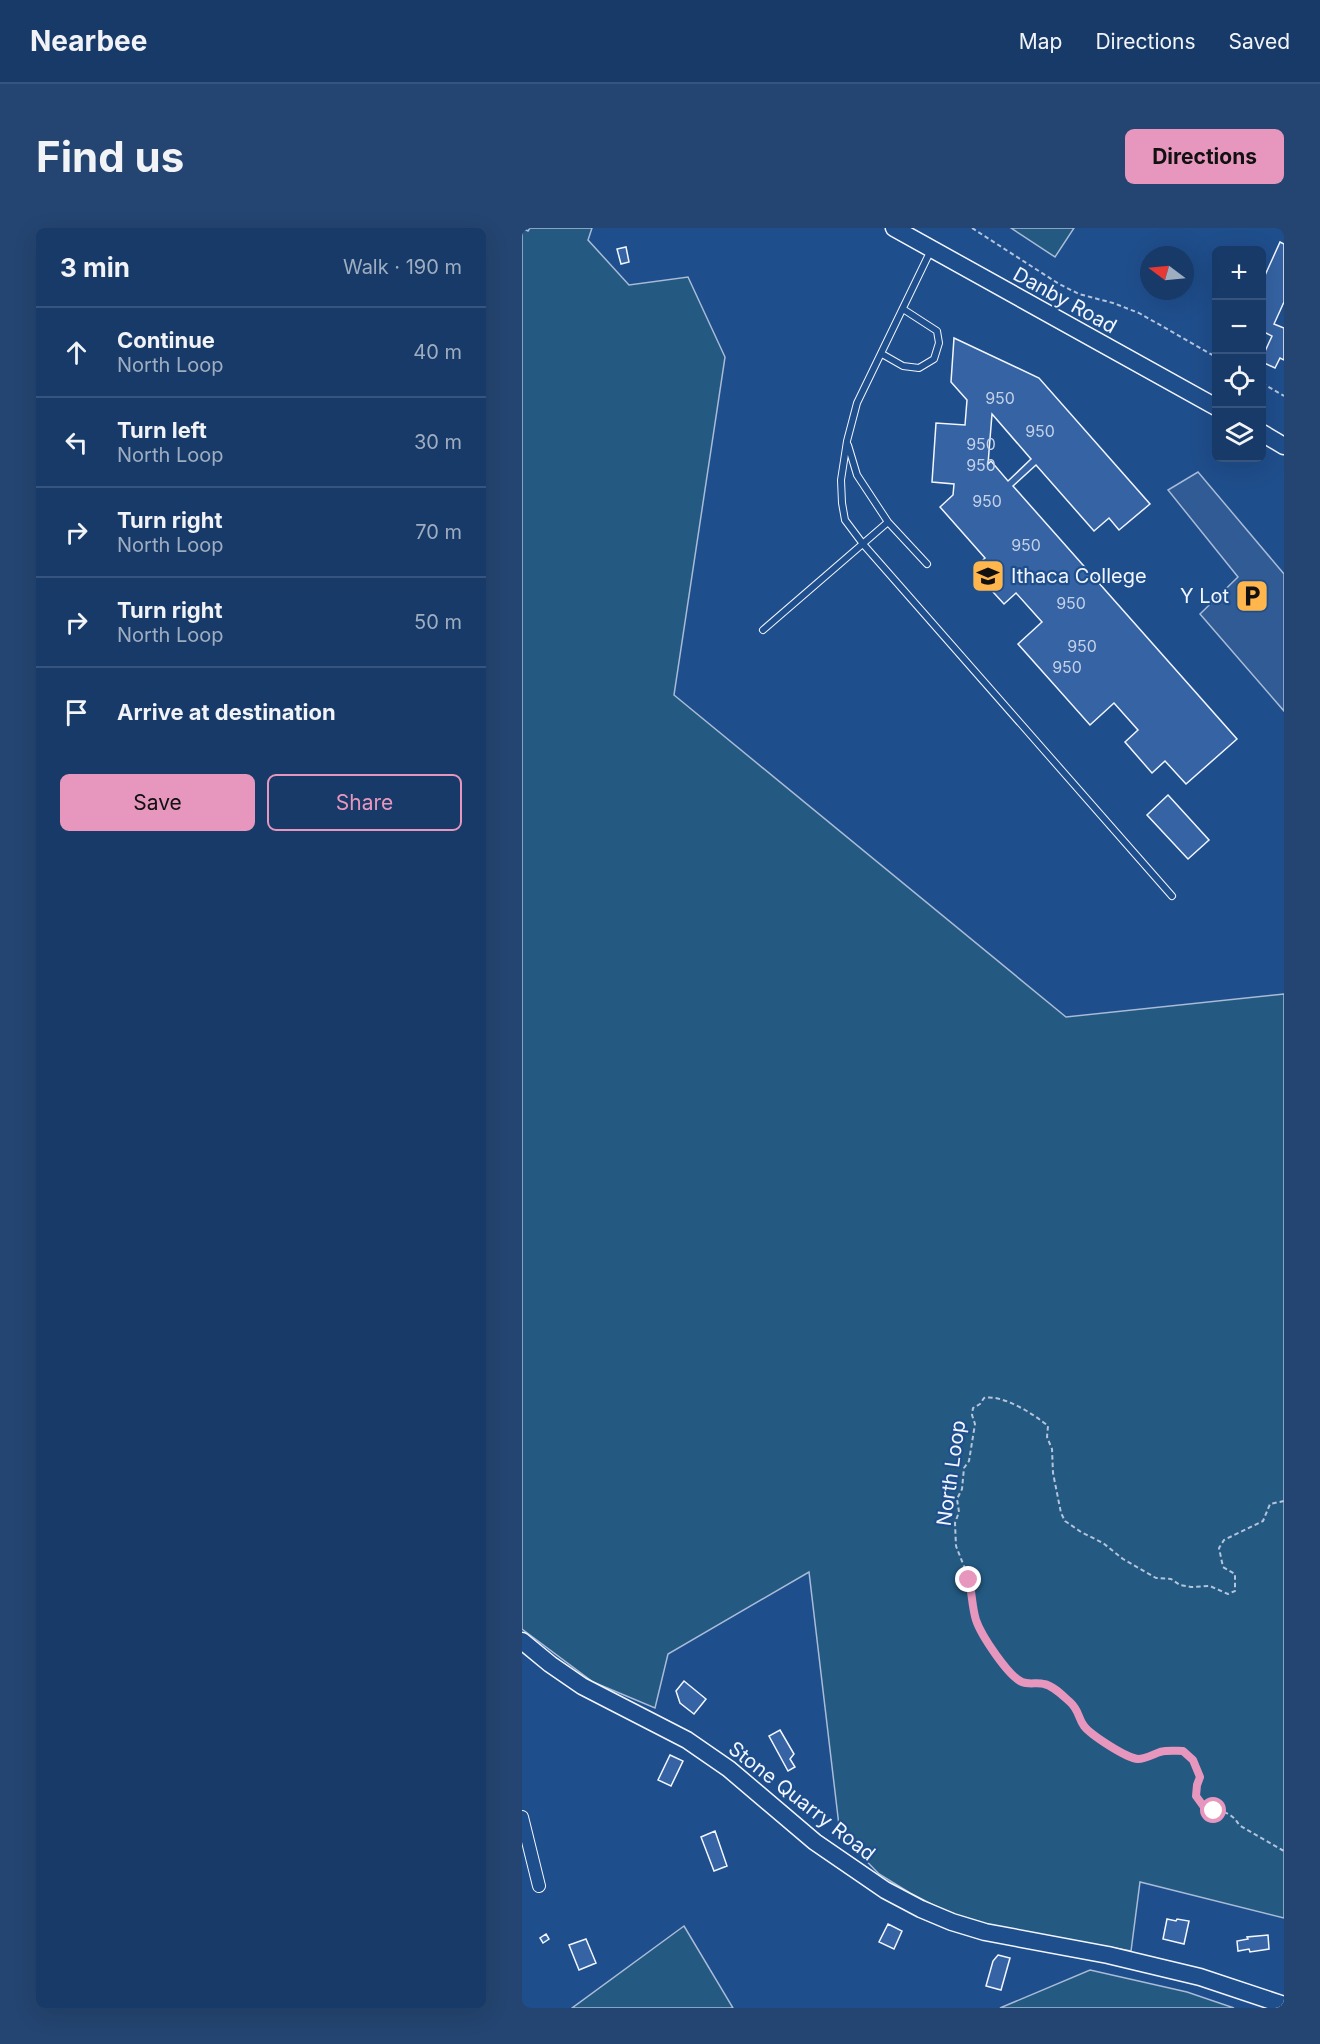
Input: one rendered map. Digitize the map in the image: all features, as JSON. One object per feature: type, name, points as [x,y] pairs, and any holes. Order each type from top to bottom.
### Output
[{"type":"street","name":"Danby Road","points":[[894,228],[1212,405]]},
{"type":"street","points":[[1266,435],[1284,446]]},
{"type":"street","name":"Stone Quarry Road","points":[[522,1641],[582,1686],[676,1734],[704,1752],[729,1769],[815,1842],[885,1890],[921,1909],[985,1932],[1108,1955],[1200,1977],[1284,2006]]},
{"type":"street","points":[[522,1817],[539,1886]]},
{"type":"lane","points":[[931,250],[857,403],[847,441],[841,480],[845,520],[863,544],[1172,896]]},
{"type":"lane","points":[[882,354],[903,366],[919,368],[934,359],[939,343],[937,331],[903,309]]},
{"type":"lane","points":[[847,441],[857,475],[888,522],[927,564]]},
{"type":"lane","points":[[763,630],[888,522]]},
{"type":"path","points":[[972,228],[1059,284],[1079,294],[1139,313],[1212,355]]},
{"type":"path","points":[[1266,385],[1284,396]]},
{"type":"path","name":"North Loop","points":[[1284,1501],[1270,1504],[1263,1521],[1224,1539],[1219,1548],[1223,1568],[1235,1574],[1235,1591],[1228,1594],[1210,1586],[1191,1587],[1180,1585],[1171,1579],[1156,1578],[1065,1521],[1061,1513],[1053,1473],[1052,1449],[1047,1437],[1048,1426],[1036,1416],[991,1396],[984,1398],[973,1408],[972,1415],[975,1424],[969,1461],[964,1468],[962,1489],[957,1499],[959,1512],[955,1523],[956,1546],[969,1580],[977,1623],[984,1637],[1012,1676],[1023,1682],[1035,1685],[1043,1683],[1054,1689],[1071,1703],[1079,1713],[1084,1725],[1114,1749],[1127,1755],[1139,1759],[1163,1752],[1183,1751],[1193,1760],[1197,1768],[1200,1777],[1196,1796],[1204,1807],[1227,1812],[1235,1818],[1239,1825],[1284,1851]]},
{"type":"shaded area","points":[[522,228],[528,231],[530,228],[592,228],[588,240],[629,285],[688,277],[725,357],[674,695],[1066,1017],[1284,994],[1284,1918],[1140,1882],[1131,1951],[964,1921],[879,1874],[840,1834],[809,1572],[668,1654],[655,1708],[593,1682],[522,1629]]},
{"type":"shaded area","points":[[1011,228],[1074,228],[1055,257]]},
{"type":"shaded area","name":"Y Lot","points":[[1198,472],[1284,574],[1284,711],[1200,614],[1238,577],[1168,490]]},
{"type":"shaded area","points":[[684,1926],[733,2008],[572,2008]]},
{"type":"shaded area","points":[[1090,1970],[1187,1992],[1234,2008],[1000,2008]]},
{"type":"building","points":[[1280,242],[1284,244],[1284,302],[1274,324],[1284,328],[1284,360],[1280,358],[1275,368],[1266,364],[1266,349],[1272,336],[1266,333],[1266,273]]},
{"type":"building","points":[[626,247],[629,262],[621,264],[617,249]]},
{"type":"building","points":[[954,338],[1039,378],[1150,504],[1119,530],[1109,518],[1094,531],[1036,465],[1013,486],[1237,739],[1186,784],[1165,761],[1152,773],[1125,742],[1138,730],[1114,703],[1090,725],[1018,644],[1042,622],[1016,593],[1004,604],[973,570],[985,558],[940,507],[953,495],[954,484],[932,482],[936,423],[965,425],[967,400],[951,382]],"holes":[[[992,414],[1031,459],[1008,481],[991,461],[988,464]]]},
{"type":"building","points":[[1168,795],[1209,840],[1188,859],[1147,815]]},
{"type":"building","points":[[684,1681],[706,1699],[694,1714],[680,1703],[676,1691]]},
{"type":"building","points":[[780,1730],[794,1754],[790,1759],[795,1767],[788,1771],[769,1736]]},
{"type":"building","points":[[670,1755],[683,1761],[671,1786],[658,1780]]},
{"type":"building","points":[[715,1831],[727,1866],[714,1871],[701,1837]]},
{"type":"building","points":[[1167,1919],[1189,1921],[1184,1944],[1163,1939]]},
{"type":"building","points":[[888,1924],[902,1931],[894,1949],[879,1942]]},
{"type":"building","points":[[546,1934],[549,1939],[543,1943],[540,1938]]},
{"type":"building","points":[[1268,1935],[1269,1949],[1238,1951],[1237,1941],[1248,1939],[1247,1937]]},
{"type":"building","points":[[586,1939],[596,1963],[579,1970],[569,1945]]},
{"type":"building","points":[[998,1955],[1010,1958],[1001,1990],[986,1986],[993,1961]]},
{"type":"place","name":"Ithaca College","points":[[988,576]]},
{"type":"place","name":"Y Lot","points":[[1252,596]]},
{"type":"route","points":[[969,1580],[977,1623],[984,1637],[1012,1676],[1035,1685],[1043,1683],[1054,1689],[1071,1703],[1079,1713],[1084,1725],[1114,1749],[1127,1755],[1139,1759],[1172,1750],[1183,1751],[1193,1760],[1200,1777],[1196,1796],[1204,1807],[1214,1811]]}]
